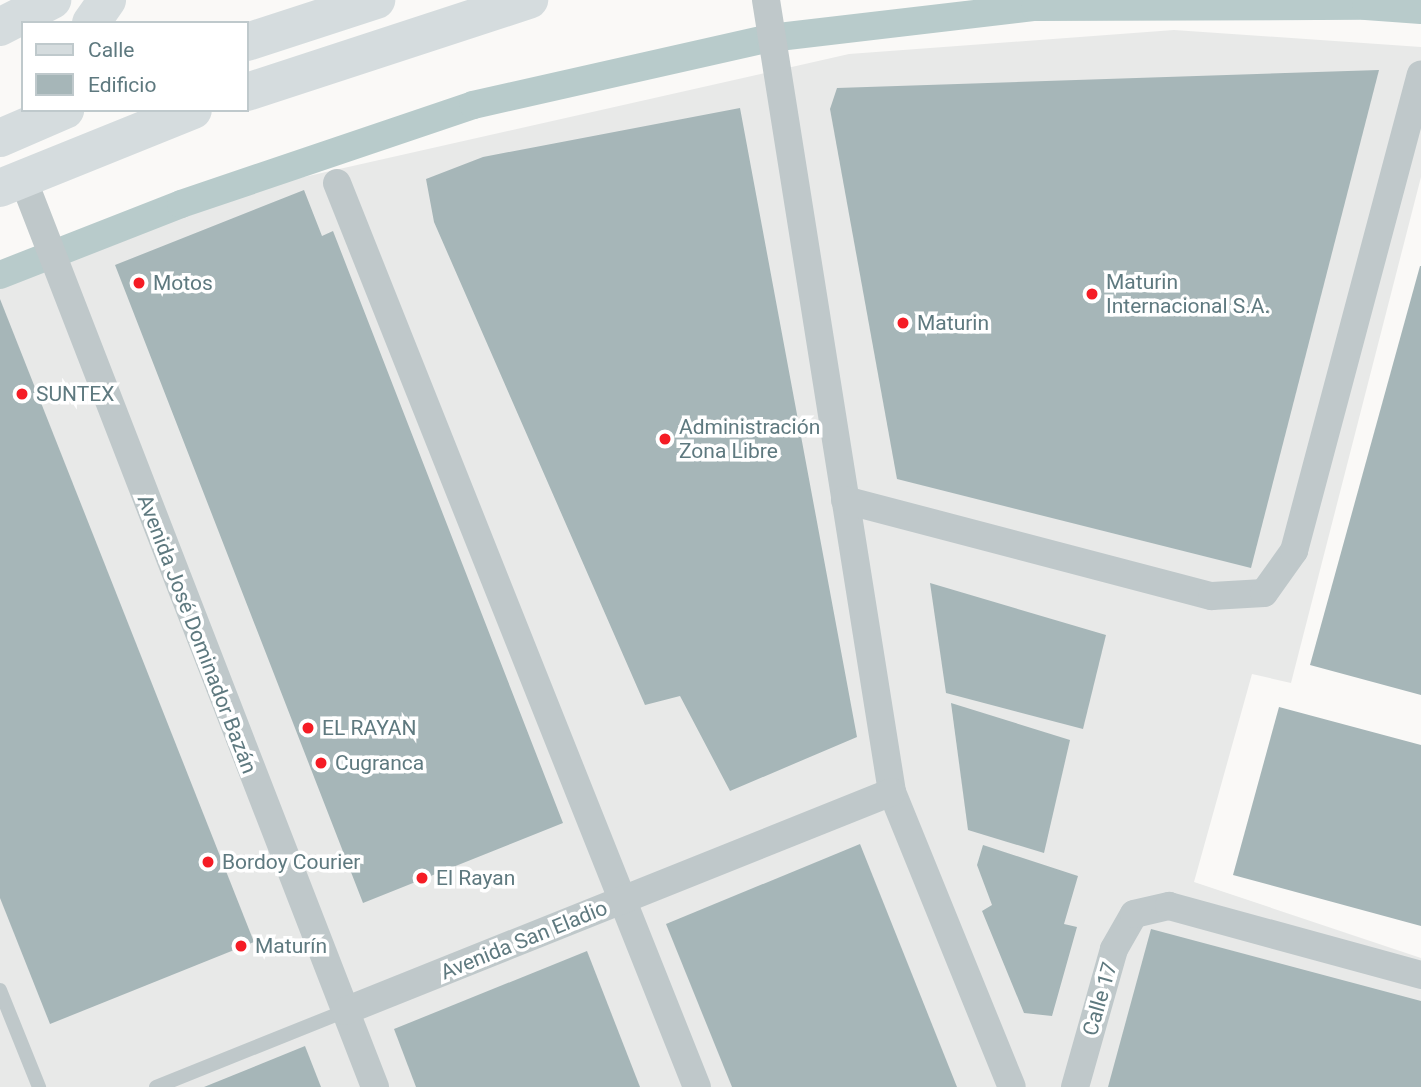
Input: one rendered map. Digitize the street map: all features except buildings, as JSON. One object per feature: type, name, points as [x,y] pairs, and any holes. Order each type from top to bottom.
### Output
[{"type":"main road","points":[[0,27],[52,0]]},
{"type":"main road","points":[[92,21],[107,0]]},
{"type":"main road","points":[[248,42],[376,0]]},
{"type":"main road","points":[[248,92],[528,0]]},
{"type":"main road","points":[[0,138],[60,112]]},
{"type":"main road","points":[[146,112],[180,115]]},
{"type":"main road","points":[[11,183],[180,115]]},
{"type":"main road","points":[[0,126],[17,157],[11,183]]},
{"type":"street","points":[[766,0],[892,792],[1012,1087]]},
{"type":"street","points":[[845,500],[1212,596],[1264,593],[1294,551],[1421,75]]},
{"type":"street","name":"Avenida José Dominador Bazán","points":[[11,183],[45,243],[375,1087]]},
{"type":"street","points":[[337,183],[697,1087]]},
{"type":"street","name":"Avenida San Eladio","points":[[345,1011],[892,792]]},
{"type":"street","name":"Calle 17","points":[[1076,1087],[1114,949],[1134,914],[1169,906],[1421,975]]},
{"type":"lane","points":[[0,990],[39,1087]]},
{"type":"lane","name":"Avenida San Eladio","points":[[156,1087],[345,1011]]},
{"type":"shaded area","points":[[1174,30],[1421,47],[1421,177],[1291,683],[1252,674],[1194,882],[1421,958],[1421,1087],[0,1087],[0,285],[229,194],[849,54]]},
{"type":"waterway","points":[[0,275],[181,204],[473,105],[770,38],[1035,7],[1366,6],[1421,10]]},
{"type":"place","name":"Motos","points":[[139,283]]},
{"type":"place","name":"Maturin Internacional S.A.","points":[[1092,294]]},
{"type":"place","name":"Maturin","points":[[903,323]]},
{"type":"place","name":"SUNTEX","points":[[22,394]]},
{"type":"place","name":"Administración Zona Libre","points":[[665,439]]},
{"type":"place","name":"EL RAYAN","points":[[308,728]]},
{"type":"place","name":"Cugranca","points":[[321,763]]},
{"type":"place","name":"Bordoy Courier","points":[[208,862]]},
{"type":"place","name":"El Rayan","points":[[422,878]]},
{"type":"place","name":"Maturín","points":[[241,946]]}]
